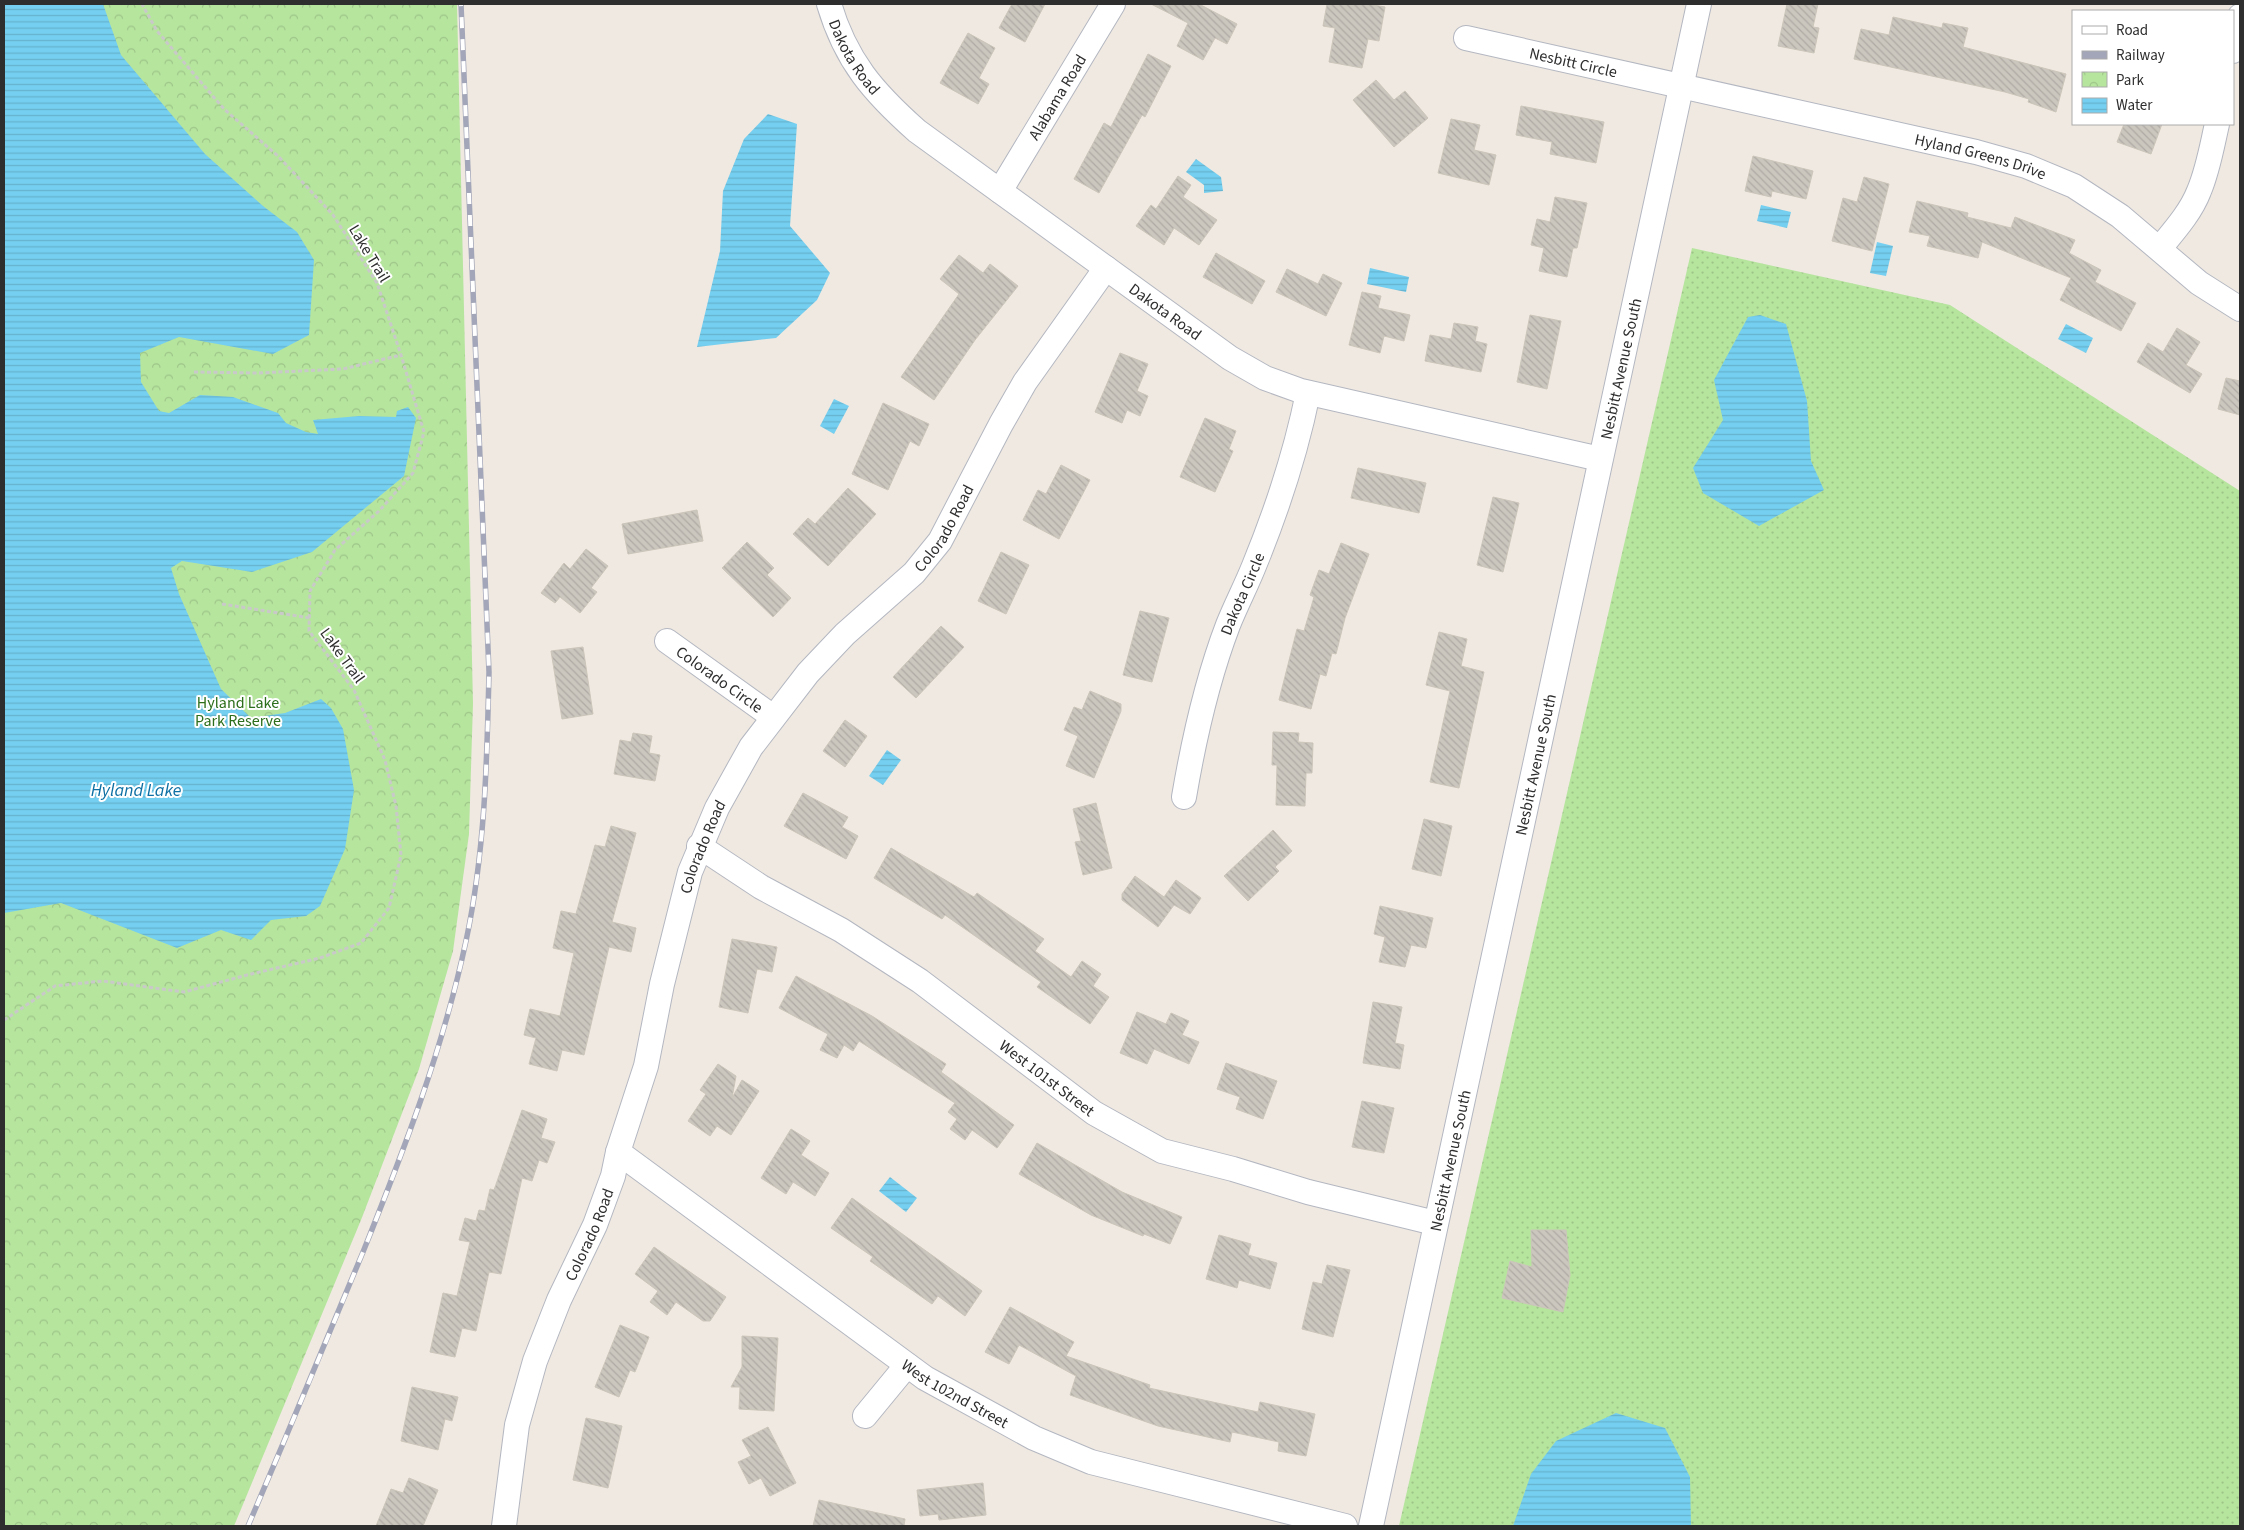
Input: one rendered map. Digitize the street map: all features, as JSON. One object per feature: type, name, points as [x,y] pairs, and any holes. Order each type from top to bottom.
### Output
[{"type":"street","name":"Dakota Road","points":[[829,4],[836,27],[857,67],[884,102],[917,131],[1230,358],[1265,378],[1308,393],[1600,459]]},
{"type":"street","name":"Alabama Road","points":[[1000,190],[1113,4]]},
{"type":"street","name":"Nesbitt Avenue South","points":[[1371,1526],[1699,4]]},
{"type":"street","points":[[2234,46],[2240,16]]},
{"type":"street","name":"Nesbitt Circle","points":[[1466,38],[1681,87]]},
{"type":"street","name":"Hyland Greens Drive","points":[[1681,87],[1976,152],[2026,166],[2074,186],[2120,216],[2199,283],[2240,309]]},
{"type":"street","points":[[2160,248],[2181,222],[2199,193],[2210,160],[2217,125]]},
{"type":"street","name":"Colorado Road","points":[[504,1526],[518,1425],[535,1361],[560,1300],[595,1225],[613,1176],[618,1152],[646,1066],[662,984],[690,872],[699,846],[717,808],[751,747],[808,673],[845,634],[914,573],[940,541],[1000,424],[1025,382],[1106,268]]},
{"type":"street","name":"Dakota Circle","points":[[1184,796],[1192,749],[1207,687],[1228,624],[1254,566],[1281,496],[1302,426],[1308,393]]},
{"type":"street","name":"Colorado Circle","points":[[667,642],[773,717]]},
{"type":"street","name":"West 101st Street","points":[[699,846],[761,887],[841,930],[920,981],[1094,1113],[1162,1151],[1233,1169],[1308,1192],[1435,1223]]},
{"type":"street","name":"West 102nd Street","points":[[618,1152],[925,1378],[1034,1438],[1091,1462],[1345,1526]]},
{"type":"street","points":[[865,1416],[907,1365]]},
{"type":"path","name":"Lake Trail","points":[[4,1020],[55,986],[103,982],[184,992],[320,958],[361,943],[389,908],[401,855],[396,806],[385,760],[354,690],[309,631],[310,591],[335,550],[379,511],[413,473],[424,432],[401,355],[377,283],[333,215],[278,156],[224,109],[157,31],[142,4]]},
{"type":"path","points":[[194,372],[258,373],[343,369],[401,355]]},
{"type":"path","points":[[222,604],[310,618]]},
{"type":"green space","name":"Hyland Lake Park Reserve","points":[[4,4],[457,4],[473,703],[469,834],[453,951],[419,1069],[361,1220],[234,1526],[4,1526]]},
{"type":"green space","points":[[1692,248],[1950,305],[2240,491],[2240,1526],[1399,1526]]},
{"type":"water","name":"Hyland Lake","points":[[4,4],[103,4],[121,55],[205,154],[263,206],[297,232],[314,260],[309,335],[273,354],[179,337],[140,353],[141,382],[159,411],[169,413],[200,395],[233,397],[278,413],[286,423],[306,432],[318,434],[313,420],[359,416],[396,417],[397,411],[408,407],[416,418],[404,476],[312,552],[252,572],[182,561],[171,568],[179,594],[221,689],[251,718],[285,713],[321,699],[331,708],[343,729],[354,790],[345,849],[320,906],[306,916],[271,920],[251,940],[221,930],[177,948],[61,903],[4,913]]},
{"type":"water","points":[[768,114],[797,124],[790,226],[830,273],[817,300],[776,338],[697,347],[720,251],[723,191],[744,139]]},
{"type":"water","points":[[1196,159],[1221,177],[1223,191],[1204,193],[1204,185],[1186,172]]},
{"type":"water","points":[[1761,205],[1791,212],[1787,228],[1757,221]]},
{"type":"water","points":[[1877,242],[1893,246],[1886,276],[1870,273]]},
{"type":"water","points":[[1370,268],[1409,277],[1406,292],[1367,284]]},
{"type":"water","points":[[1760,315],[1786,324],[1807,401],[1811,461],[1824,490],[1759,526],[1703,493],[1693,468],[1723,420],[1714,380],[1748,317]]},
{"type":"water","points":[[2066,324],[2093,338],[2086,353],[2058,339]]},
{"type":"water","points":[[834,399],[849,406],[834,434],[820,426]]},
{"type":"water","points":[[887,750],[901,760],[883,785],[869,776]]},
{"type":"water","points":[[890,1177],[917,1198],[906,1212],[879,1191]]},
{"type":"water","points":[[1616,1413],[1665,1428],[1690,1477],[1691,1526],[1513,1526],[1531,1474],[1556,1441]]},
{"type":"building","points":[[1012,4],[1045,4],[1025,42],[999,28]]},
{"type":"building","points":[[1151,4],[1199,4],[1237,24],[1227,44],[1215,38],[1203,60],[1177,46],[1188,23]]},
{"type":"building","points":[[1327,4],[1368,4],[1385,7],[1379,41],[1368,39],[1362,68],[1329,62],[1335,28],[1323,26]]},
{"type":"building","points":[[1787,4],[1818,4],[1813,27],[1819,28],[1814,53],[1778,46]]},
{"type":"building","points":[[1893,17],[1942,28],[1943,23],[1968,28],[1963,47],[2066,74],[2056,112],[2028,102],[2029,99],[2005,92],[1854,59],[1861,29],[1889,35]]},
{"type":"building","points":[[968,33],[995,48],[979,78],[989,84],[978,104],[940,83]]},
{"type":"building","points":[[1148,54],[1171,66],[1145,117],[1142,115],[1099,193],[1074,179],[1104,123],[1111,127]]},
{"type":"building","points":[[1376,80],[1394,100],[1405,91],[1428,118],[1394,147],[1353,100]]},
{"type":"building","points":[[1521,106],[1604,122],[1596,163],[1550,154],[1552,142],[1516,135]]},
{"type":"building","points":[[1451,119],[1480,125],[1474,150],[1496,155],[1489,185],[1438,173]]},
{"type":"building","points":[[2124,125],[2162,125],[2151,154],[2117,142]]},
{"type":"building","points":[[1753,156],[1813,171],[1806,199],[1772,191],[1771,197],[1745,191]]},
{"type":"building","points":[[1178,176],[1191,185],[1183,197],[1217,220],[1199,245],[1174,228],[1164,245],[1136,226],[1151,205],[1156,209]]},
{"type":"building","points":[[1864,177],[1889,184],[1872,251],[1832,241],[1843,198],[1857,202]]},
{"type":"building","points":[[1555,197],[1587,203],[1577,248],[1573,248],[1567,277],[1539,271],[1544,248],[1531,245],[1537,219],[1550,222]]},
{"type":"building","points":[[1917,201],[1968,213],[1967,217],[2011,228],[2015,217],[2075,240],[2069,253],[2101,270],[2095,282],[2136,303],[2121,331],[2060,300],[2071,278],[1982,242],[1978,258],[1927,246],[1930,236],[1909,232]]},
{"type":"building","points":[[1216,253],[1265,281],[1252,304],[1203,277]]},
{"type":"building","points":[[959,255],[983,273],[990,264],[1018,286],[975,340],[934,400],[901,377],[959,294],[940,279]]},
{"type":"building","points":[[1287,269],[1318,284],[1323,274],[1342,283],[1326,316],[1276,292]]},
{"type":"building","points":[[1362,292],[1381,296],[1378,308],[1410,315],[1404,341],[1384,336],[1380,353],[1349,345]]},
{"type":"building","points":[[1530,315],[1561,321],[1547,389],[1517,382]]},
{"type":"building","points":[[1454,323],[1478,327],[1475,341],[1487,344],[1481,372],[1425,361],[1430,335],[1451,339]]},
{"type":"building","points":[[2177,328],[2200,342],[2186,365],[2202,374],[2190,393],[2137,362],[2148,343],[2163,352]]},
{"type":"building","points":[[1120,353],[1148,364],[1137,391],[1148,396],[1140,416],[1127,410],[1122,423],[1095,412]]},
{"type":"building","points":[[2226,378],[2240,381],[2240,415],[2218,409]]},
{"type":"building","points":[[883,403],[929,424],[919,446],[910,441],[888,490],[852,474]]},
{"type":"building","points":[[1205,418],[1236,431],[1229,449],[1233,451],[1215,492],[1180,477]]},
{"type":"building","points":[[1061,465],[1090,480],[1059,539],[1023,520],[1038,490],[1046,494]]},
{"type":"building","points":[[1358,468],[1426,483],[1419,513],[1351,498]]},
{"type":"building","points":[[848,488],[876,514],[828,566],[793,534],[808,518],[815,524]]},
{"type":"building","points":[[1493,497],[1519,503],[1503,572],[1477,565]]},
{"type":"building","points":[[697,510],[703,541],[628,554],[622,524]]},
{"type":"building","points":[[747,542],[774,568],[767,575],[791,598],[773,617],[722,568]]},
{"type":"building","points":[[1341,543],[1369,554],[1345,618],[1336,654],[1332,653],[1326,676],[1320,674],[1311,709],[1279,700],[1297,629],[1304,631],[1314,597],[1310,595],[1319,570],[1329,574]]},
{"type":"building","points":[[586,549],[608,566],[591,588],[597,592],[580,613],[560,597],[555,603],[541,593],[564,563],[570,569]]},
{"type":"building","points":[[1001,552],[1029,565],[1006,614],[978,601]]},
{"type":"building","points":[[1140,611],[1169,618],[1152,682],[1123,675]]},
{"type":"building","points":[[941,626],[964,647],[916,698],[893,677]]},
{"type":"building","points":[[1439,632],[1467,639],[1461,666],[1484,672],[1459,788],[1430,782],[1450,691],[1426,685]]},
{"type":"building","points":[[583,647],[593,714],[562,719],[551,651]]},
{"type":"building","points":[[1090,691],[1121,704],[1121,711],[1094,778],[1066,766],[1078,736],[1064,730],[1074,707],[1082,710]]},
{"type":"building","points":[[845,720],[867,736],[845,767],[823,751]]},
{"type":"building","points":[[1273,732],[1299,733],[1298,742],[1313,743],[1312,773],[1306,773],[1305,806],[1276,805],[1277,765],[1272,765]]},
{"type":"building","points":[[633,733],[652,736],[649,753],[660,755],[655,781],[614,774],[620,740],[631,742]]},
{"type":"building","points":[[803,793],[848,817],[842,827],[858,836],[846,859],[784,826]]},
{"type":"building","points":[[1096,803],[1112,868],[1083,875],[1075,842],[1081,841],[1073,809]]},
{"type":"building","points":[[1424,819],[1452,826],[1441,876],[1412,869]]},
{"type":"building","points":[[611,826],[636,833],[612,922],[636,928],[631,952],[609,947],[584,1055],[562,1050],[557,1071],[529,1064],[536,1038],[524,1035],[530,1009],[560,1016],[574,953],[553,948],[561,911],[576,914],[595,845],[605,847]]},
{"type":"building","points":[[1273,830],[1292,851],[1275,867],[1279,871],[1248,901],[1224,876]]},
{"type":"building","points":[[891,848],[974,897],[977,893],[1044,939],[1035,951],[1071,977],[1082,961],[1101,974],[1093,986],[1109,997],[1090,1024],[1037,987],[1041,982],[945,915],[942,919],[874,878]]},
{"type":"building","points":[[1135,876],[1164,897],[1176,880],[1201,898],[1190,914],[1174,905],[1158,927],[1122,900],[1122,894]]},
{"type":"building","points":[[1380,906],[1433,918],[1426,948],[1411,945],[1405,967],[1379,962],[1385,937],[1374,934]]},
{"type":"building","points":[[732,939],[777,947],[772,972],[757,969],[748,1013],[719,1007]]},
{"type":"building","points":[[796,976],[872,1016],[946,1064],[941,1072],[1014,1125],[997,1148],[972,1130],[965,1140],[950,1129],[957,1119],[948,1112],[955,1103],[859,1041],[853,1051],[844,1045],[837,1058],[820,1050],[828,1034],[779,1008]]},
{"type":"building","points":[[1373,1002],[1402,1007],[1395,1043],[1404,1045],[1400,1069],[1363,1063]]},
{"type":"building","points":[[1137,1012],[1166,1024],[1171,1013],[1189,1021],[1182,1035],[1199,1042],[1189,1064],[1154,1049],[1147,1064],[1120,1053]]},
{"type":"building","points":[[1226,1063],[1277,1081],[1263,1119],[1236,1109],[1240,1097],[1217,1089]]},
{"type":"building","points":[[718,1064],[736,1076],[732,1098],[742,1080],[759,1091],[731,1135],[717,1126],[710,1136],[688,1121],[706,1094],[700,1090]]},
{"type":"building","points":[[1362,1101],[1394,1108],[1384,1153],[1352,1147]]},
{"type":"building","points":[[522,1110],[547,1119],[541,1138],[555,1142],[547,1163],[539,1160],[532,1181],[522,1178],[501,1274],[489,1272],[476,1331],[462,1328],[455,1357],[430,1352],[443,1293],[457,1296],[470,1242],[459,1240],[465,1218],[476,1221],[479,1210],[485,1211],[490,1189],[494,1190]]},
{"type":"building","points":[[791,1129],[810,1141],[801,1155],[829,1173],[815,1196],[793,1182],[786,1194],[761,1178]]},
{"type":"building","points":[[1037,1143],[1122,1192],[1182,1217],[1170,1244],[1144,1234],[1143,1236],[1091,1215],[1019,1174]]},
{"type":"building","points":[[852,1198],[982,1291],[965,1316],[938,1296],[932,1304],[870,1261],[873,1257],[831,1228]]},
{"type":"building","points":[[1531,1230],[1566,1230],[1570,1275],[1563,1312],[1502,1298],[1510,1261],[1532,1267]]},
{"type":"building","points":[[1219,1235],[1251,1244],[1248,1255],[1277,1263],[1270,1289],[1239,1280],[1237,1288],[1206,1279]]},
{"type":"building","points":[[654,1247],[726,1297],[710,1321],[703,1321],[676,1302],[667,1315],[650,1302],[658,1291],[635,1274]]},
{"type":"building","points":[[1327,1265],[1350,1270],[1333,1337],[1302,1329],[1313,1282],[1322,1284]]},
{"type":"building","points":[[1010,1307],[1074,1342],[1066,1356],[1150,1385],[1149,1388],[1258,1412],[1260,1402],[1315,1414],[1306,1456],[1278,1451],[1279,1442],[1232,1432],[1230,1442],[1158,1426],[1070,1395],[1076,1376],[1019,1345],[1009,1364],[985,1352]]},
{"type":"building","points":[[620,1325],[649,1337],[635,1372],[630,1370],[619,1397],[595,1387]]},
{"type":"building","points":[[742,1336],[778,1338],[774,1411],[739,1409],[740,1387],[731,1387],[742,1367]]},
{"type":"building","points":[[412,1387],[458,1397],[452,1421],[445,1419],[438,1450],[401,1441]]},
{"type":"building","points":[[586,1418],[622,1426],[608,1488],[573,1480]]},
{"type":"building","points":[[768,1427],[796,1483],[770,1496],[761,1478],[749,1484],[738,1462],[751,1456],[742,1440]]},
{"type":"building","points":[[409,1478],[438,1490],[423,1526],[376,1526],[391,1489],[403,1493]]},
{"type":"building","points":[[983,1483],[986,1515],[939,1520],[938,1514],[920,1516],[917,1490]]},
{"type":"building","points":[[819,1500],[905,1519],[904,1526],[813,1526]]},
{"type":"railway","points":[[248,1526],[363,1252],[421,1099],[457,981],[477,874],[484,807],[489,672],[461,4]]}]
